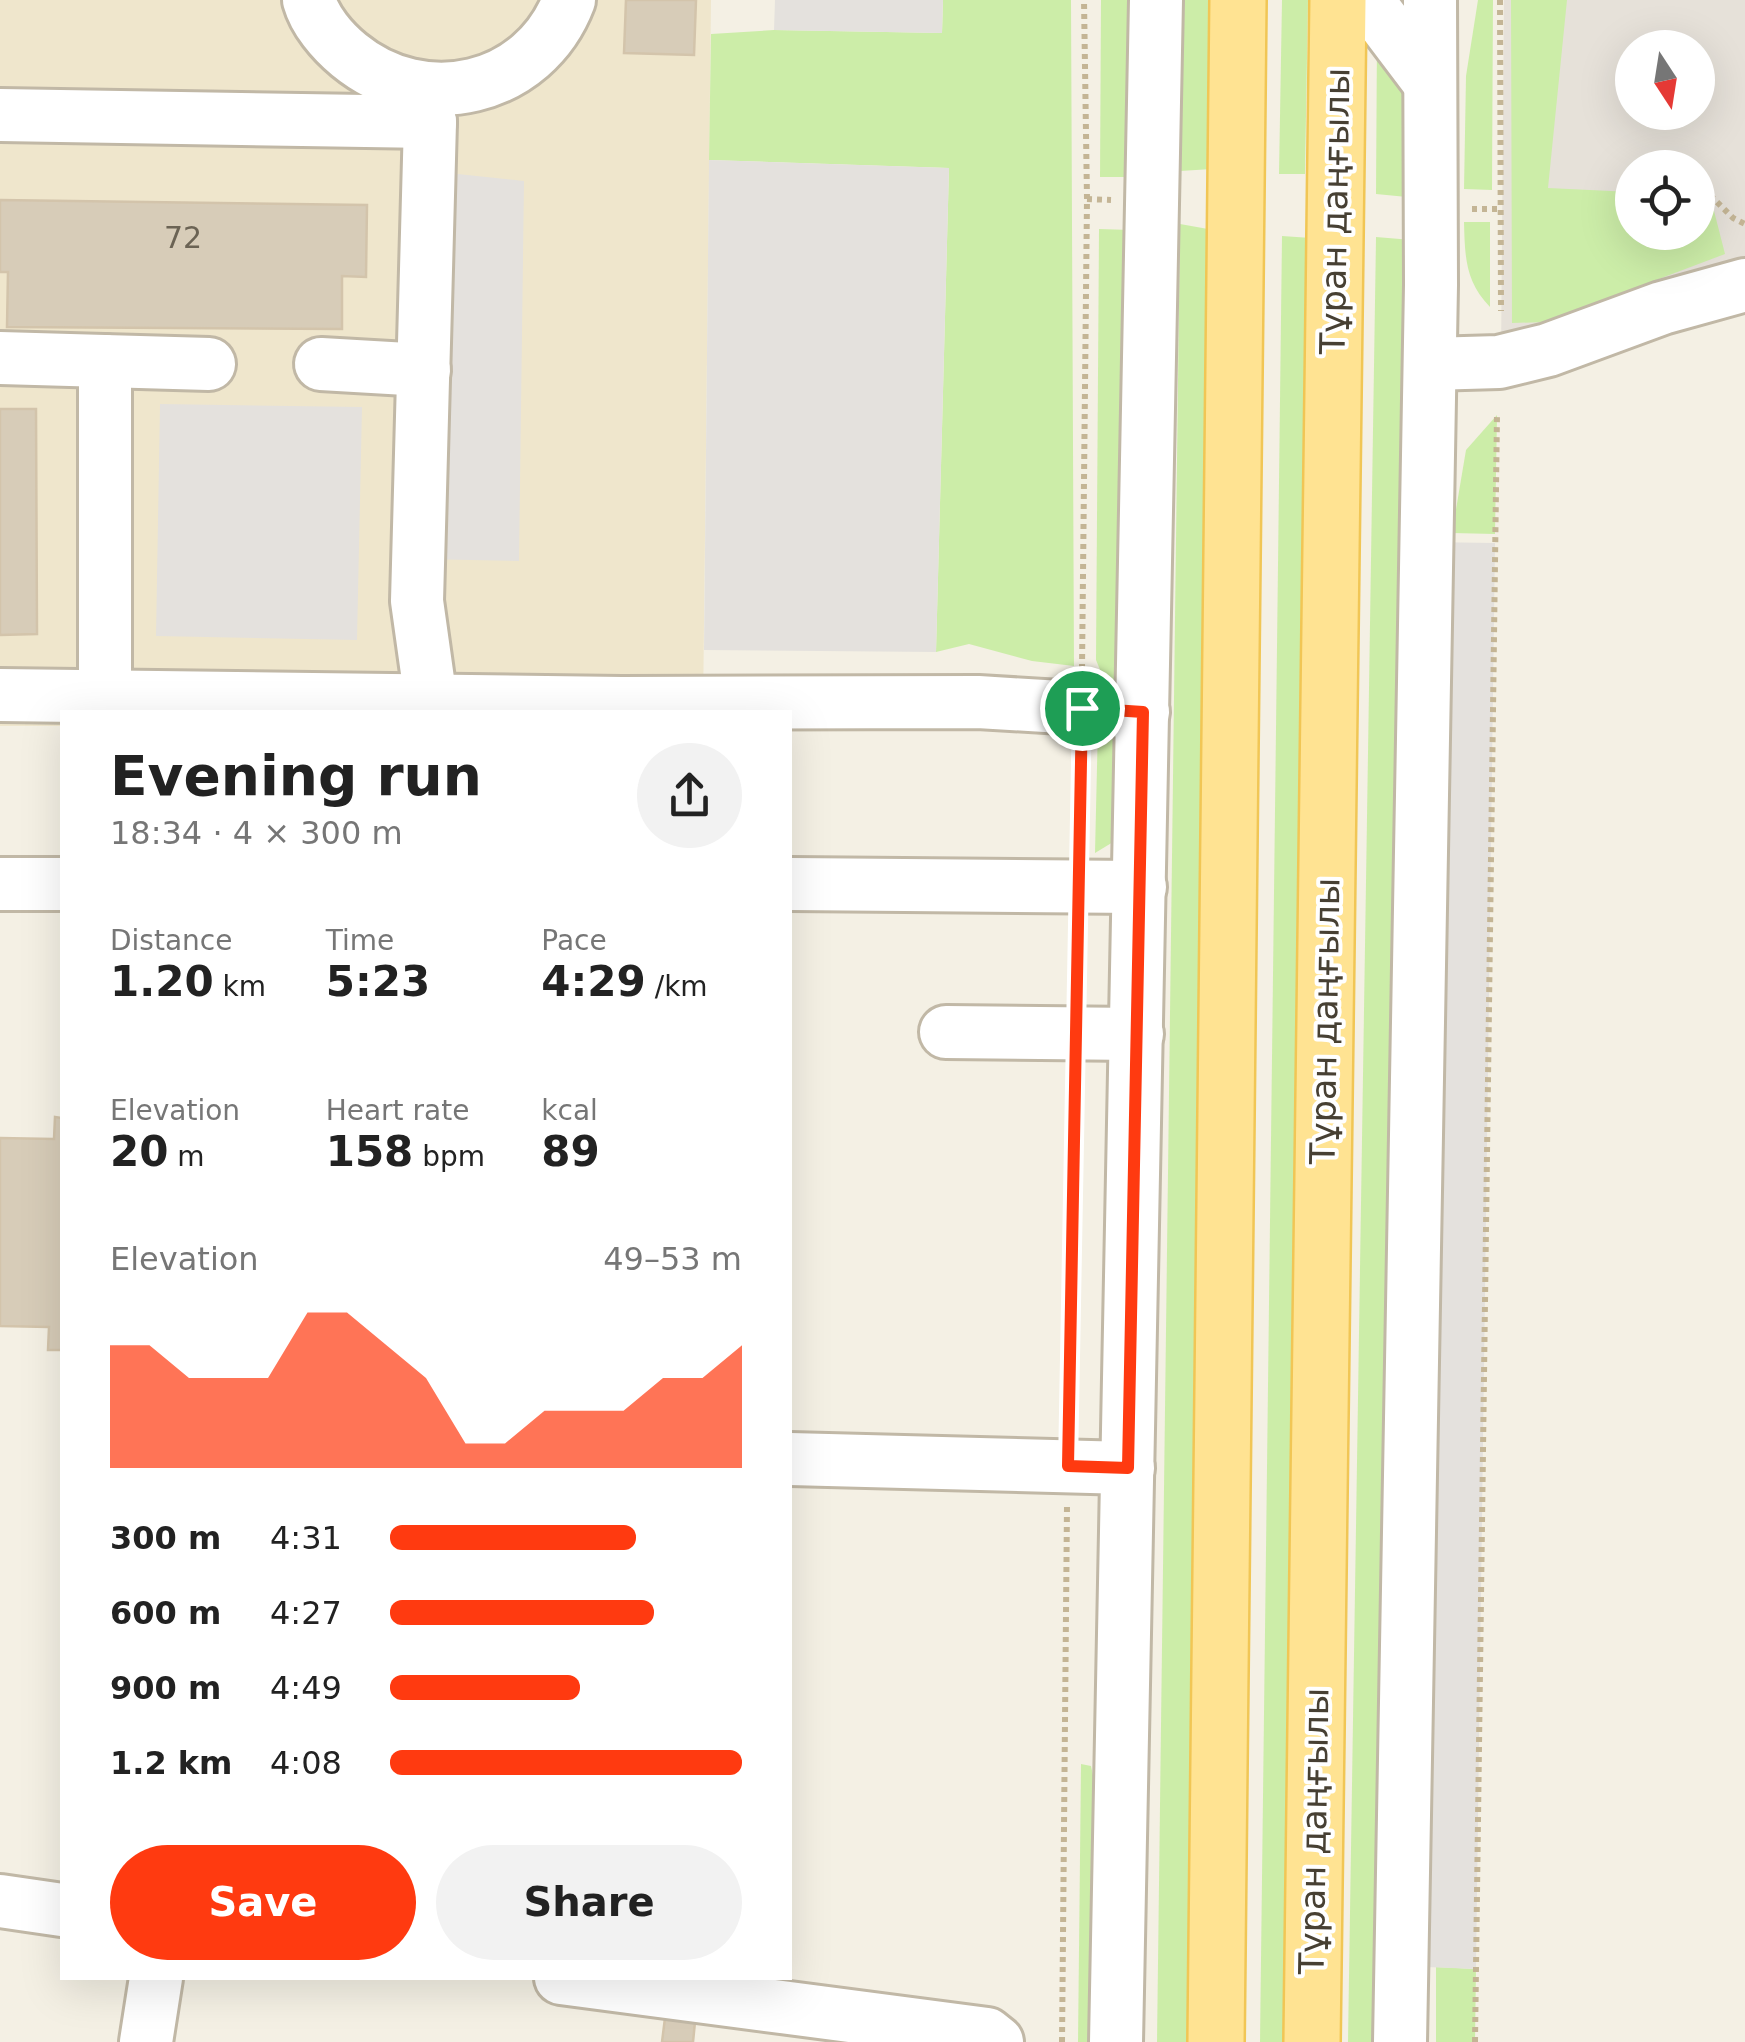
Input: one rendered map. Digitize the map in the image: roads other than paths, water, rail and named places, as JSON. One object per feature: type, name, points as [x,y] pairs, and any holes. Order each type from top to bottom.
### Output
[{"type":"main road","points":[[1216,2042],[1238,0]]},
{"type":"main road","name":"Тұран даңғылы","points":[[1312,2042],[1338,0]]},
{"type":"street","points":[[309,0],[334,44],[420,105]]},
{"type":"street","points":[[0,115],[420,105],[454,90],[496,79],[533,55],[561,22],[570,0]]},
{"type":"street","points":[[1116,2042],[1156,0]]},
{"type":"street","points":[[1367,0],[1430,82]]},
{"type":"street","points":[[1400,2042],[1430,364],[1430,0]]},
{"type":"street","points":[[420,105],[424,370],[418,602],[432,701]]},
{"type":"street","points":[[1430,364],[1499,362],[1532,354],[1662,308],[1745,286]]},
{"type":"street","points":[[0,358],[209,364]]},
{"type":"street","points":[[105,361],[105,696]]},
{"type":"street","points":[[320,364],[424,370]]},
{"type":"street","points":[[0,695],[978,702],[1143,712]]},
{"type":"street","points":[[0,884],[60,884]]},
{"type":"street","points":[[792,884],[1140,888]]},
{"type":"street","points":[[946,1032],[1136,1034]]},
{"type":"street","points":[[792,1459],[1128,1468]]},
{"type":"street","points":[[0,1900],[60,1910]]},
{"type":"street","points":[[146,2042],[156,1980]]},
{"type":"street","points":[[576,1980],[987,2034],[997,2042]]}]
